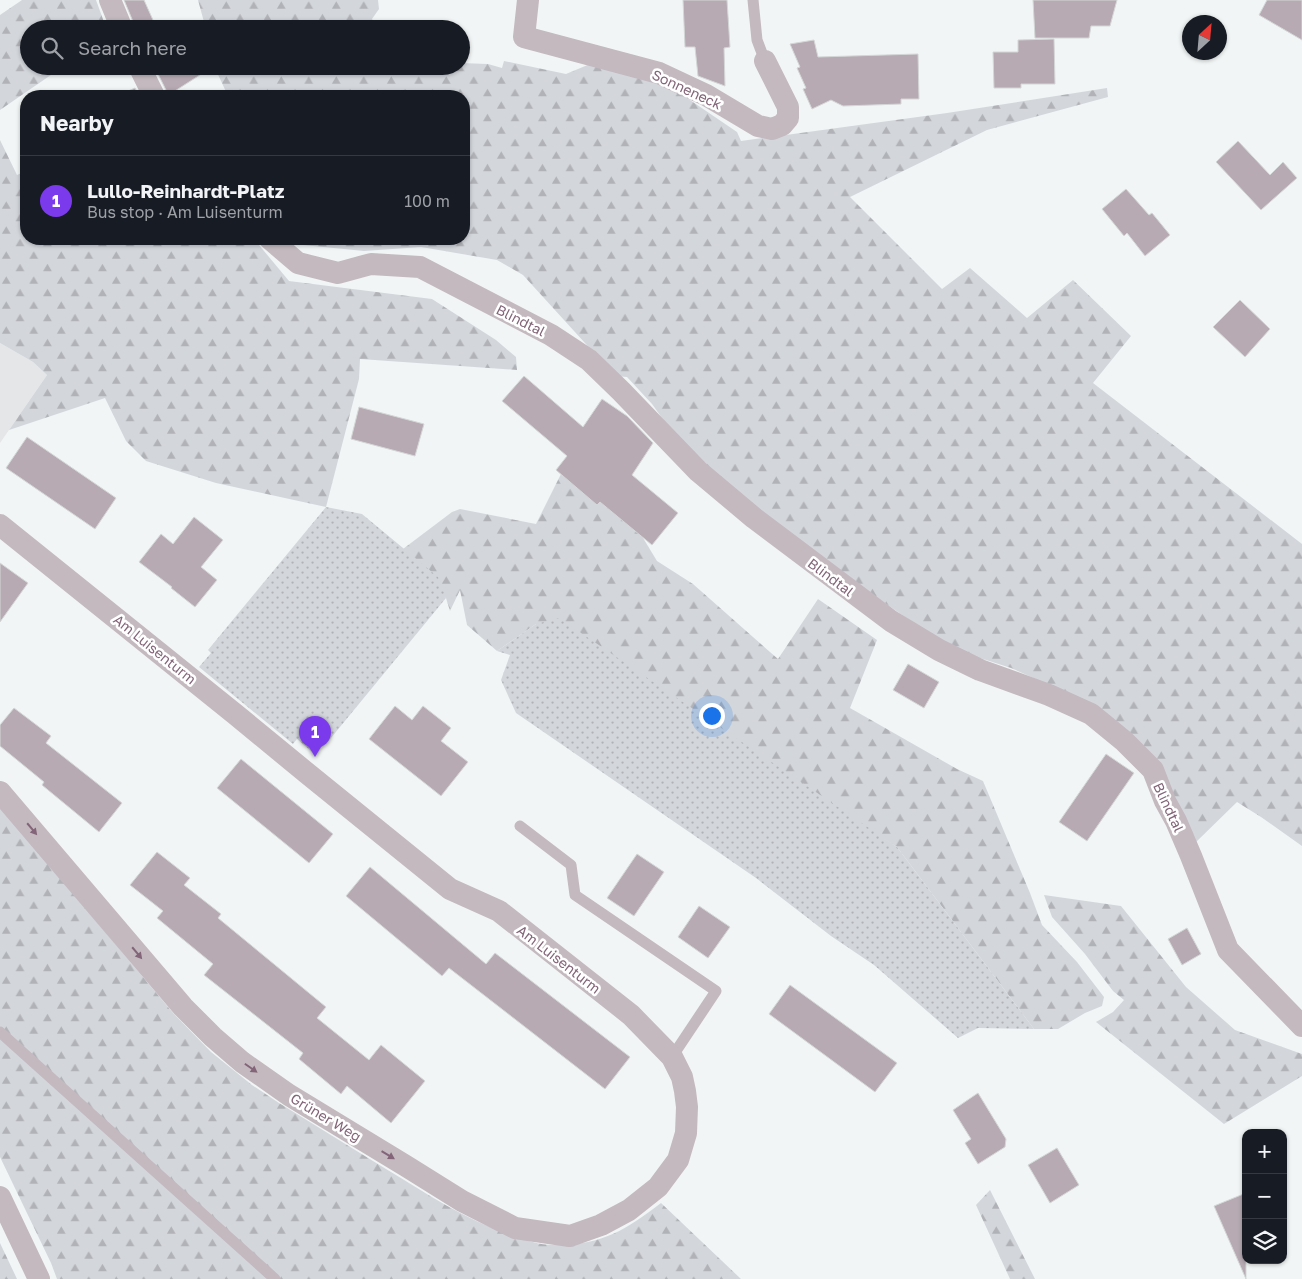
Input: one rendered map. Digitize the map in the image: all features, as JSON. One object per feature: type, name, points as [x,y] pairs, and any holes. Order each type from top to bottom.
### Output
[{"type":"street","points":[[110,0],[118,20]]},
{"type":"street","name":"Sonneneck","points":[[528,0],[524,37],[659,73],[706,95],[758,126],[772,129],[782,126],[788,118],[788,107],[765,61]]},
{"type":"street","points":[[142,75],[150,90]]},
{"type":"street","name":"Blindtal","points":[[277,245],[298,263],[338,273],[371,264],[420,267],[551,335],[589,360],[705,477],[754,518],[891,621],[939,650],[980,670],[1049,694],[1091,714],[1124,741],[1153,770],[1165,801],[1191,856],[1228,950],[1302,1026]]},
{"type":"street","name":"Am Luisenturm","points":[[0,526],[450,889],[499,911],[631,1015],[672,1057],[682,1077],[687,1108]]},
{"type":"street","name":"Grüner Weg","points":[[0,792],[184,1007],[213,1037],[242,1062],[289,1096],[462,1202],[515,1228],[570,1236],[601,1224],[629,1210],[658,1187],[678,1160],[686,1133],[687,1108]]},
{"type":"street","points":[[0,1197],[39,1279]]},
{"type":"lane","points":[[753,0],[757,40],[765,61]]},
{"type":"lane","points":[[520,826],[571,865],[575,896],[716,991],[672,1057]]},
{"type":"lane","points":[[0,1032],[275,1279]]},
{"type":"shaded area","points":[[0,343],[33,362],[47,375],[0,443]]},
{"type":"green space","points":[[22,0],[96,0],[103,20],[20,20],[20,75],[51,75],[29,90],[20,90],[20,96],[0,110],[0,15]]},
{"type":"green space","points":[[198,0],[378,0],[379,9],[373,20],[203,20]]},
{"type":"green space","points":[[504,61],[566,74],[590,64],[656,83],[687,98],[737,132],[741,141],[947,113],[1107,88],[1108,97],[987,130],[850,197],[942,289],[970,268],[1027,318],[1073,280],[1131,336],[1093,383],[1302,544],[1302,846],[1237,802],[1194,844],[1175,802],[1085,701],[1011,668],[952,649],[835,569],[733,490],[682,446],[652,404],[627,377],[615,376],[523,275],[497,260],[421,247],[364,251],[303,245],[470,245],[470,90],[225,90],[218,75],[470,75],[470,63],[488,64],[502,68]]},
{"type":"green space","points":[[0,140],[17,175],[20,174],[20,245],[259,245],[289,281],[432,299],[496,340],[516,357],[517,370],[360,359],[359,379],[326,507],[216,483],[146,461],[126,441],[105,398],[9,430],[47,375],[33,362],[0,343]]},
{"type":"green space","points":[[562,472],[614,490],[657,561],[693,584],[778,659],[818,599],[877,640],[850,708],[957,769],[983,781],[1042,925],[1077,962],[1104,997],[1102,1006],[1085,1013],[1058,1029],[1034,1029],[897,847],[536,624],[497,651],[467,625],[460,590],[450,611],[446,598],[403,549],[452,512],[460,509],[536,524]]},
{"type":"green space","points":[[326,507],[362,514],[438,577],[446,598],[326,744],[322,741],[311,751],[297,739],[293,744],[199,667],[211,653],[208,650]]},
{"type":"green space","points":[[559,618],[897,847],[1034,1029],[978,1028],[958,1038],[874,965],[831,936],[756,878],[516,713],[501,680],[510,655],[497,651],[536,624]]},
{"type":"green space","points":[[0,807],[174,1014],[211,1052],[252,1085],[279,1103],[416,1188],[447,1205],[493,1229],[534,1242],[552,1245],[574,1244],[601,1239],[637,1221],[661,1203],[741,1279],[57,1279],[0,1157]]},
{"type":"green space","points":[[1044,895],[1121,906],[1186,987],[1235,1030],[1302,1054],[1302,1076],[1224,1124],[1096,1022],[1113,1012],[1124,1000],[1113,991],[1085,954],[1052,917]]},
{"type":"green space","points":[[990,1190],[1035,1279],[1010,1279],[976,1205]]},
{"type":"green space","points":[[0,1243],[17,1279],[0,1279]]},
{"type":"building","points":[[124,0],[144,0],[153,20],[132,20]]},
{"type":"building","points":[[683,0],[727,0],[730,47],[724,48],[725,86],[698,76],[695,47],[685,47]]},
{"type":"building","points":[[1033,0],[1117,0],[1110,26],[1091,26],[1089,38],[1035,38]]},
{"type":"building","points":[[1267,0],[1302,0],[1302,40],[1259,15]]},
{"type":"building","points":[[1054,39],[1055,84],[1021,84],[1021,88],[994,88],[993,52],[1018,52],[1018,40]]},
{"type":"building","points":[[814,40],[818,57],[918,54],[919,99],[901,99],[901,104],[843,106],[831,100],[812,109],[803,89],[806,88],[797,68],[800,67],[790,44]]},
{"type":"building","points":[[158,75],[200,75],[176,90],[166,90]]},
{"type":"building","points":[[1238,141],[1270,175],[1283,162],[1297,178],[1261,210],[1216,162]]},
{"type":"building","points":[[1126,189],[1149,215],[1152,213],[1170,235],[1145,256],[1127,233],[1124,236],[1102,209]]},
{"type":"building","points":[[1240,300],[1270,329],[1245,357],[1213,327]]},
{"type":"building","points":[[524,376],[583,427],[602,399],[627,416],[653,443],[632,475],[678,513],[652,545],[600,502],[597,505],[556,470],[567,456],[502,401]]},
{"type":"building","points":[[359,407],[424,424],[415,456],[351,439]]},
{"type":"building","points":[[27,437],[116,498],[95,529],[6,468]]},
{"type":"building","points":[[194,517],[223,540],[201,567],[217,580],[195,607],[139,562],[161,534],[173,544]]},
{"type":"building","points":[[0,563],[28,583],[0,622]]},
{"type":"building","points":[[908,664],[939,682],[924,708],[893,690]]},
{"type":"building","points":[[395,706],[412,720],[423,706],[451,728],[441,741],[468,762],[441,796],[369,739]]},
{"type":"building","points":[[14,708],[51,736],[46,743],[122,803],[99,832],[42,785],[44,782],[0,746],[0,725]]},
{"type":"building","points":[[1106,754],[1134,773],[1087,841],[1059,822]]},
{"type":"building","points":[[241,759],[333,834],[309,863],[217,788]]},
{"type":"building","points":[[157,852],[190,878],[184,885],[221,914],[218,918],[326,1007],[317,1018],[369,1060],[381,1045],[425,1081],[391,1123],[347,1086],[341,1094],[299,1059],[303,1053],[204,975],[213,964],[157,918],[163,911],[130,885]]},
{"type":"building","points":[[637,854],[664,872],[634,916],[607,898]]},
{"type":"building","points":[[370,867],[486,964],[495,953],[630,1057],[605,1089],[449,968],[442,976],[346,896]]},
{"type":"building","points":[[699,906],[730,927],[708,958],[678,937]]},
{"type":"building","points":[[1187,928],[1201,954],[1182,965],[1168,939]]},
{"type":"building","points":[[790,985],[897,1063],[875,1092],[769,1014]]},
{"type":"building","points":[[978,1093],[1006,1139],[1005,1147],[978,1164],[965,1143],[971,1139],[953,1110]]},
{"type":"building","points":[[1057,1148],[1079,1185],[1050,1203],[1028,1165]]},
{"type":"building","points":[[1242,1195],[1242,1264],[1246,1264],[1246,1279],[1214,1206]]},
{"type":"place","name":"Lullo-Reinhardt-Platz","points":[[315,757]]}]
